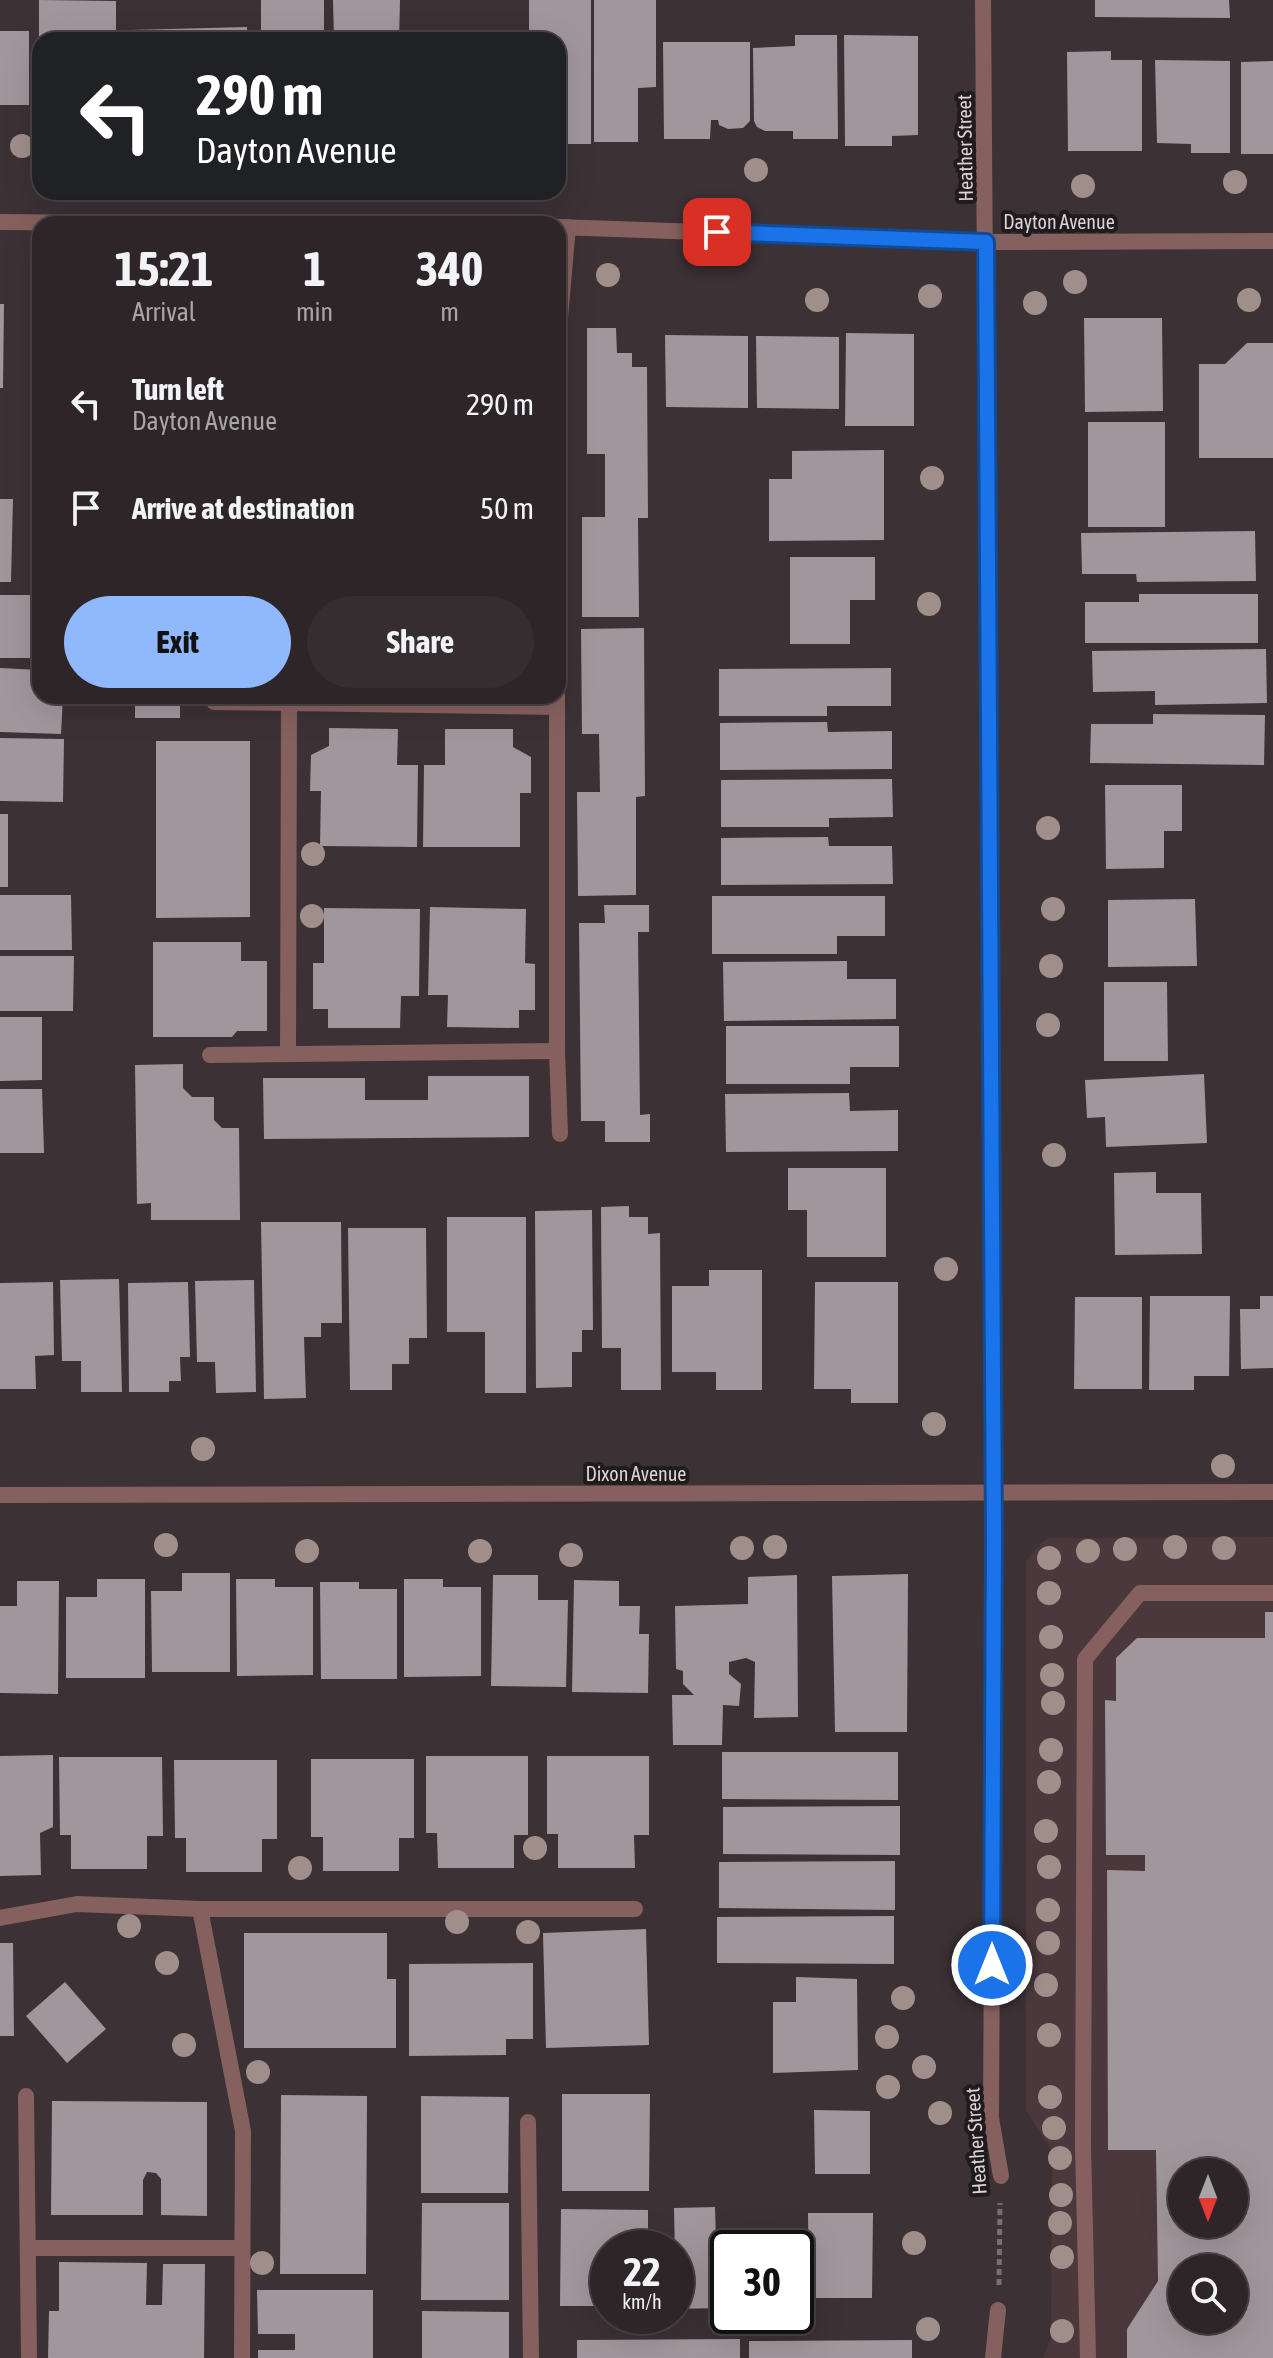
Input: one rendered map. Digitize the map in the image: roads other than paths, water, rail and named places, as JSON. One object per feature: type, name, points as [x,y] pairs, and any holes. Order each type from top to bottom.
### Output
[{"type":"street","name":"Heather Street","points":[[983,0],[993,1493],[991,2118],[1001,2176]]},
{"type":"street","points":[[0,222],[32,222]]},
{"type":"street","name":"Dayton Avenue","points":[[566,227],[986,242],[1273,241]]},
{"type":"street","points":[[264,704],[378,704]]},
{"type":"street","points":[[557,704],[557,1051],[560,1134]]},
{"type":"street","points":[[288,1053],[289,705]]},
{"type":"street","points":[[210,1055],[557,1051]]},
{"type":"street","name":"Dixon Avenue","points":[[0,1495],[1273,1492]]},
{"type":"street","points":[[1088,2358],[1083,2146],[1085,1659],[1140,1593],[1273,1593]]},
{"type":"street","points":[[0,1918],[77,1904],[200,1909],[635,1909]]},
{"type":"street","points":[[200,1909],[243,2131],[242,2358]]},
{"type":"street","points":[[26,2096],[29,2358]]},
{"type":"street","points":[[528,2122],[531,2358]]},
{"type":"street","points":[[28,2248],[242,2248]]},
{"type":"street","points":[[993,2358],[998,2310]]}]
